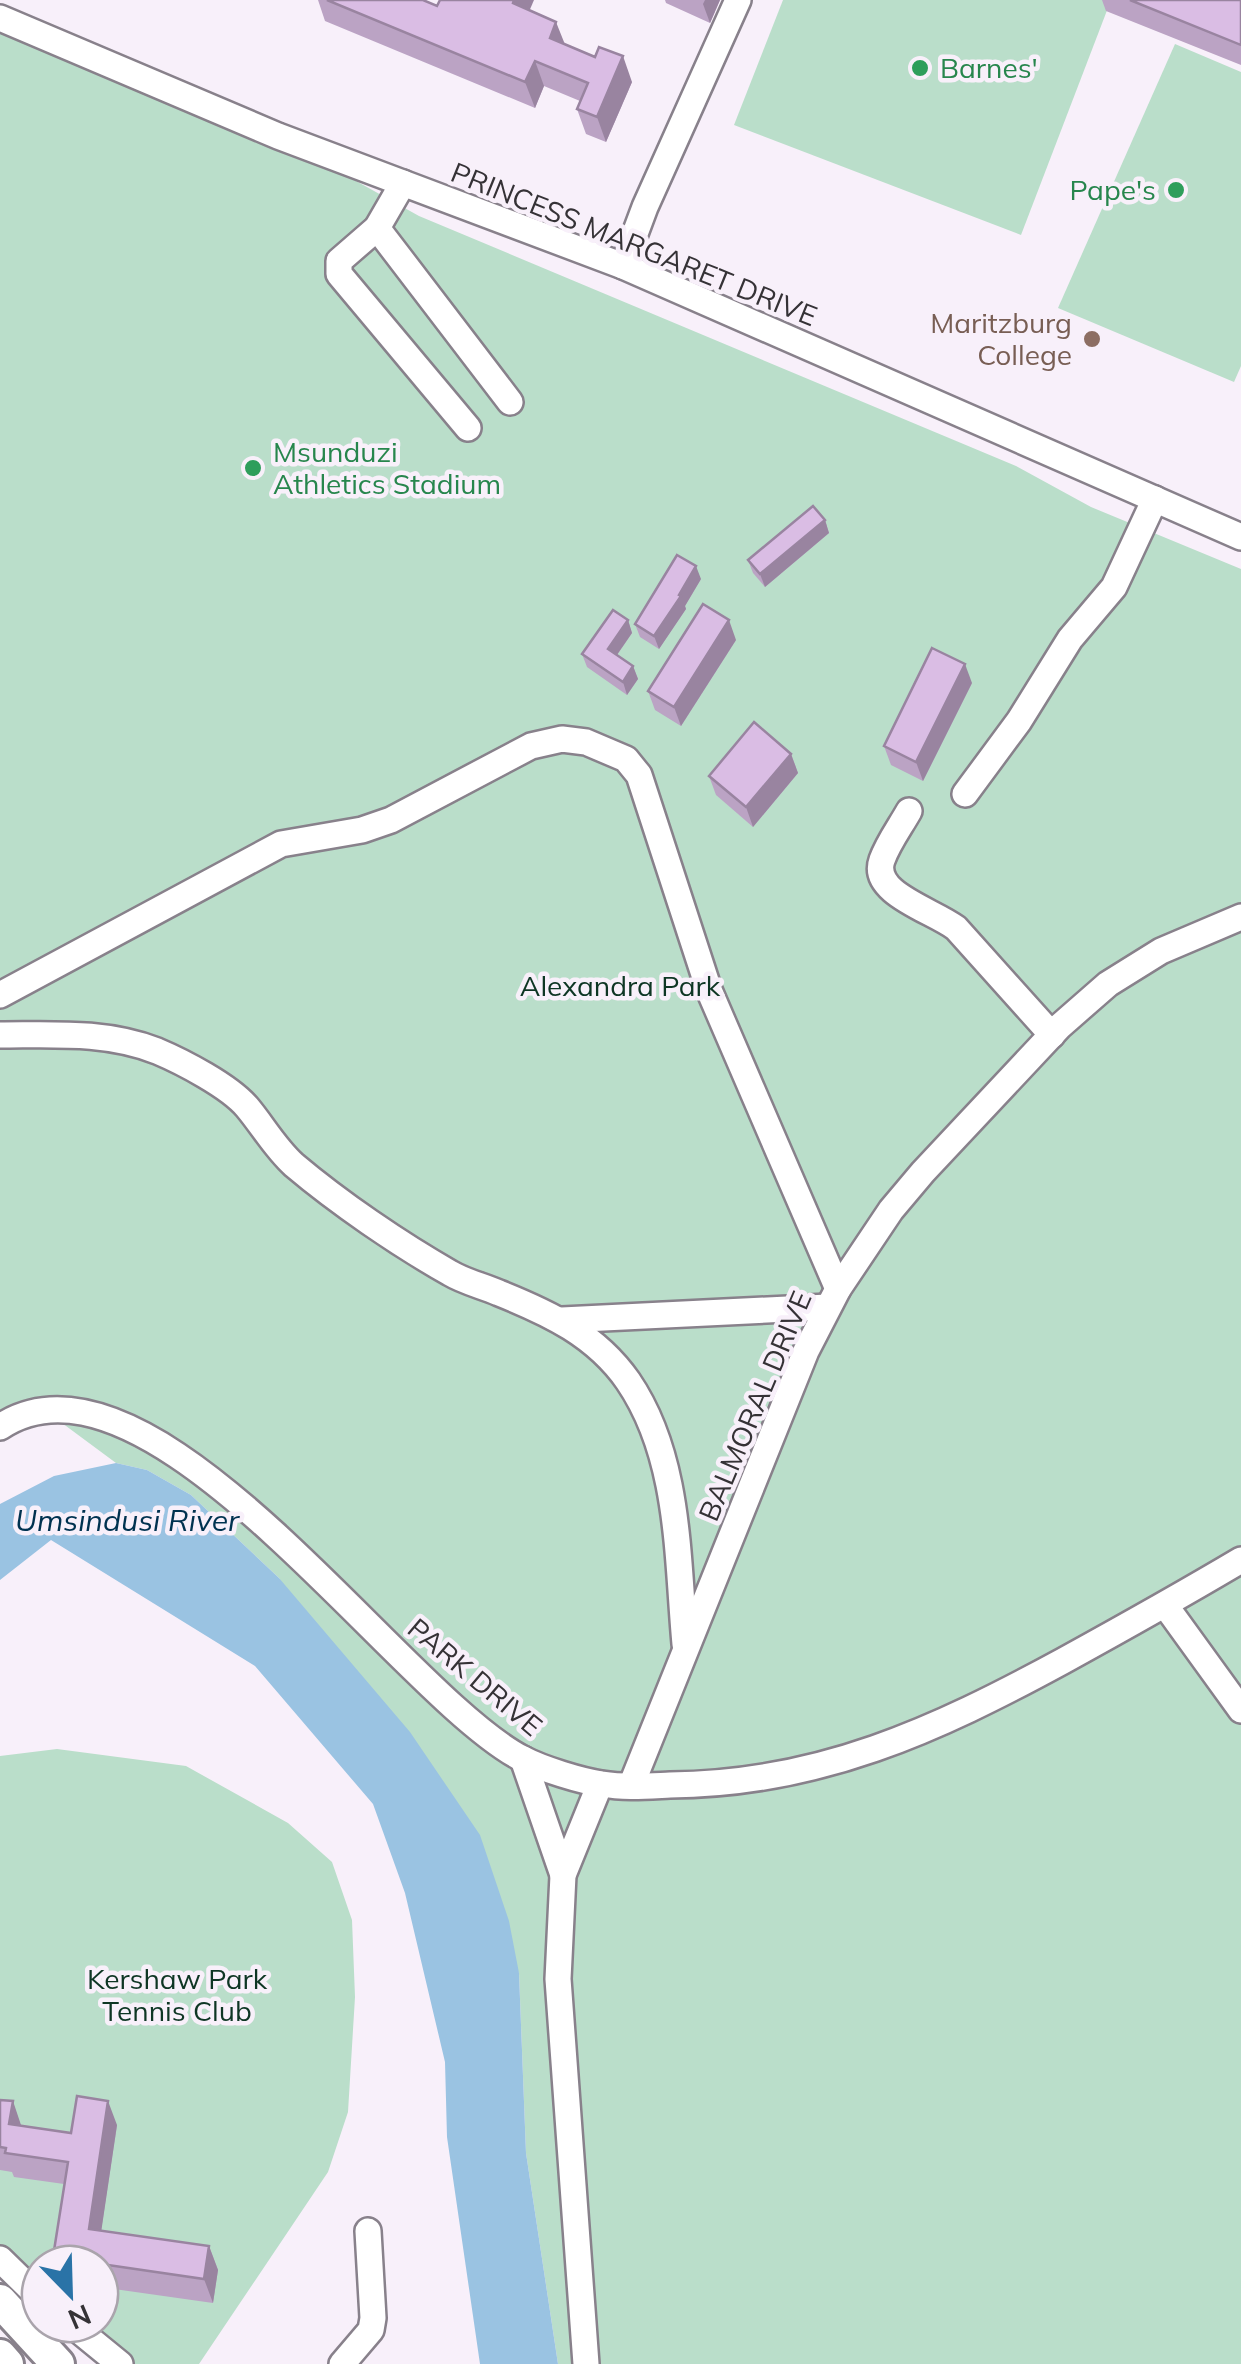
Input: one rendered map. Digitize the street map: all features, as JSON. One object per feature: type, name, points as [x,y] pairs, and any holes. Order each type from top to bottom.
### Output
[{"type":"main road","points":[[0,2301],[58,2364]]},
{"type":"main road","points":[[0,2356],[8,2364]]},
{"type":"street","points":[[623,266],[645,207],[738,0]]},
{"type":"street","name":"PRINCESS MARGARET DRIVE","points":[[0,18],[278,136],[623,266],[1241,536]]},
{"type":"street","points":[[403,183],[377,228],[339,261],[338,274],[468,428]]},
{"type":"street","points":[[377,228],[510,402]]},
{"type":"street","points":[[965,794],[1019,722],[1070,639],[1114,587],[1155,499]]},
{"type":"street","points":[[0,995],[282,844],[362,830],[391,820],[530,746],[562,739],[586,742],[626,759],[639,775],[710,990],[833,1298],[562,1320]]},
{"type":"street","points":[[909,811],[881,862],[880,876],[888,889],[956,928],[1052,1034]]},
{"type":"street","name":"BALMORAL DRIVE","points":[[631,1786],[806,1351],[833,1298],[891,1210],[1052,1034],[1108,984],[1161,951],[1241,917]]},
{"type":"street","points":[[0,1034],[107,1036],[158,1052],[204,1076],[244,1104],[277,1149],[298,1168],[452,1275],[562,1320],[602,1350],[628,1381],[662,1454],[671,1488],[686,1651]]},
{"type":"street","name":"PARK DRIVE","points":[[0,1427],[32,1412],[68,1411],[117,1420],[184,1460],[241,1503],[405,1662],[483,1730],[523,1759],[600,1784],[748,1781],[873,1750],[993,1700],[1241,1560]]},
{"type":"street","points":[[1165,1605],[1241,1710]]},
{"type":"street","points":[[523,1759],[563,1876]]},
{"type":"street","points":[[586,2364],[558,1979],[563,1876],[600,1784]]},
{"type":"street","points":[[342,2364],[370,2330],[374,2318],[368,2231]]},
{"type":"street","points":[[0,2258],[20,2278]]},
{"type":"street","points":[[96,2344],[120,2364]]},
{"type":"green space","name":"Barnes'","points":[[783,0],[1111,0],[1021,235],[734,125]]},
{"type":"green space","name":"Alexandra Park","points":[[0,22],[167,76],[419,216],[1016,466],[1091,507],[1241,569],[1241,2364],[558,2364],[526,2153],[519,1973],[279,1578],[191,1495],[147,1470],[116,1463],[35,1403],[22,1402],[0,1416]]},
{"type":"green space","name":"Pape's","points":[[1175,44],[1241,72],[1241,366],[1234,382],[1058,308]]},
{"type":"green space","name":"Kershaw Park Tennis Club","points":[[57,1749],[186,1766],[288,1823],[332,1862],[352,1920],[355,1997],[348,2112],[328,2172],[199,2364],[107,2364],[89,2344],[120,2344],[120,2244],[20,2244],[20,2270],[0,2248],[0,1756]]},
{"type":"water","name":"Umsindusi River","points":[[116,1463],[147,1470],[191,1495],[279,1578],[410,1732],[480,1835],[509,1921],[519,1973],[526,2153],[558,2364],[480,2364],[447,2137],[445,2062],[405,1893],[373,1804],[255,1666],[51,1540],[0,1580],[0,1504],[54,1476]]},
{"type":"building","points":[[327,0],[423,0],[437,6],[440,0],[514,0],[513,3],[556,22],[550,38],[595,57],[599,47],[623,56],[597,117],[577,109],[588,83],[535,61],[525,82]]},
{"type":"building","points":[[1130,0],[1241,0],[1241,45]]},
{"type":"building","points":[[813,506],[825,520],[760,574],[748,560]]},
{"type":"building","points":[[677,555],[696,566],[654,636],[635,624]]},
{"type":"building","points":[[703,604],[729,620],[674,707],[648,691]]},
{"type":"building","points":[[613,610],[628,620],[608,649],[633,666],[623,682],[582,654]]},
{"type":"building","points":[[932,648],[965,664],[916,762],[884,746]]},
{"type":"building","points":[[754,722],[791,754],[746,807],[709,776]]},
{"type":"building","points":[[77,2096],[108,2101],[89,2229],[209,2246],[204,2279],[120,2267],[120,2244],[55,2244],[68,2162],[5,2153],[6,2148],[0,2147],[0,2100],[13,2101],[9,2124],[71,2133]]},
{"type":"place","name":"Barnes'","points":[[920,68]]},
{"type":"place","name":"Pape's","points":[[1176,190]]},
{"type":"place","name":"Maritzburg College","points":[[1092,339]]},
{"type":"place","name":"Msunduzi Athletics Stadium","points":[[253,468]]}]
